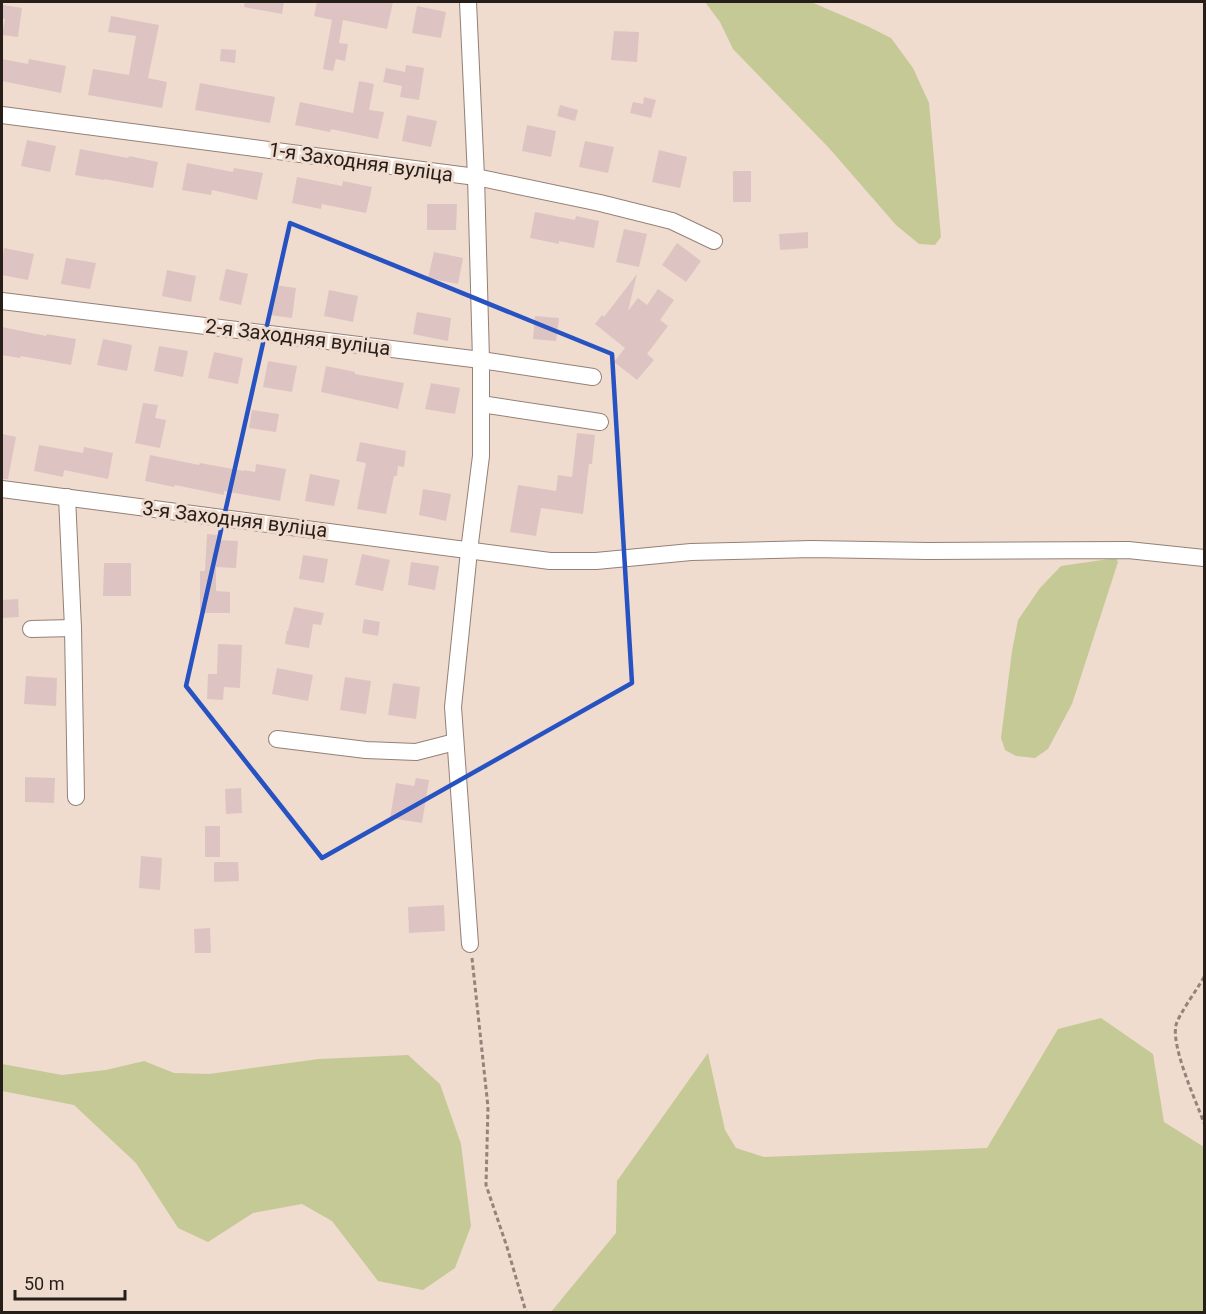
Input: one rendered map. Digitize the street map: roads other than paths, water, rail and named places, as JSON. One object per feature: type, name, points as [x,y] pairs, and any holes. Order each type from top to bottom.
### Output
[{"type":"street","points":[[468,2],[476,177],[481,456],[453,707],[470,944]]},
{"type":"street","name":"1-я Заходняя вуліца","points":[[2,115],[476,177],[672,221],[714,241]]},
{"type":"street","name":"2-я Заходняя вуліца","points":[[2,301],[481,360],[593,377]]},
{"type":"street","points":[[481,404],[600,422]]},
{"type":"street","name":"3-я Заходняя вуліца","points":[[2,489],[550,561],[596,561],[691,552],[812,549],[1128,550],[1204,558]]},
{"type":"street","points":[[67,497],[73,628],[76,798]]},
{"type":"street","points":[[31,629],[73,628]]},
{"type":"street","points":[[277,739],[366,750],[416,752],[455,742]]}]
